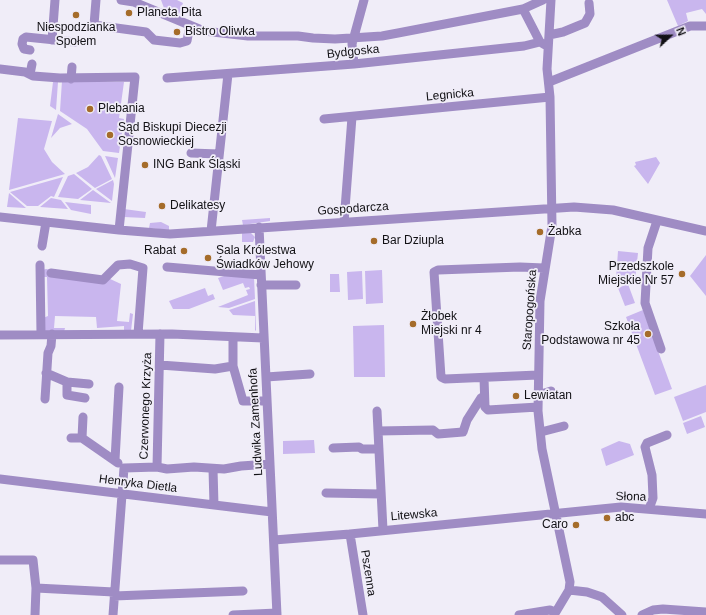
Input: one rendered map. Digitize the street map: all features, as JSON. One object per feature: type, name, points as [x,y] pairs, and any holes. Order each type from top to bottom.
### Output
[{"type":"street","points":[[52,40],[55,0]]},
{"type":"street","points":[[96,0],[94,25],[146,32],[154,40],[180,43],[187,41],[190,25]]},
{"type":"street","points":[[121,0],[134,2],[204,31],[248,36],[354,38],[387,35],[523,9],[543,0]]},
{"type":"street","points":[[354,64],[352,44],[364,0]]},
{"type":"street","name":"Staropogońska","points":[[551,0],[550,35],[544,44],[550,97],[552,226],[544,268],[539,324],[538,407],[540,432],[570,582],[568,590]]},
{"type":"street","points":[[550,35],[563,32],[585,23],[590,14],[589,3]]},
{"type":"street","points":[[523,9],[544,44]]},
{"type":"street","points":[[549,82],[690,26],[706,26]]},
{"type":"street","points":[[30,50],[24,48],[24,39],[26,37],[75,42]]},
{"type":"street","name":"Bydgoska","points":[[167,78],[354,64],[544,44]]},
{"type":"street","points":[[30,74],[32,64]]},
{"type":"street","points":[[71,79],[72,67]]},
{"type":"street","points":[[0,70],[71,79],[135,77],[119,230]]},
{"type":"street","points":[[211,231],[228,74]]},
{"type":"street","name":"Legnicka","points":[[324,119],[550,97]]},
{"type":"street","points":[[344,222],[352,116]]},
{"type":"street","points":[[191,153],[219,154]]},
{"type":"street","name":"Gospodarcza","points":[[0,217],[170,234],[551,208],[605,209],[706,231]]},
{"type":"street","points":[[657,221],[648,248],[645,303],[661,349]]},
{"type":"street","points":[[42,246],[46,222]]},
{"type":"street","name":"Ludwika Zamenhofa","points":[[259,228],[277,614]]},
{"type":"street","points":[[51,273],[103,280],[118,265],[130,264],[143,268],[138,334]]},
{"type":"street","points":[[40,265],[41,334]]},
{"type":"street","points":[[167,267],[261,275]]},
{"type":"street","points":[[538,375],[445,380],[441,377],[434,272],[438,270],[512,267],[544,268]]},
{"type":"street","points":[[261,285],[296,285]]},
{"type":"street","points":[[45,399],[48,353],[51,346],[52,334]]},
{"type":"street","name":"Czerwonego Krzyża","points":[[0,335],[160,334],[263,338]]},
{"type":"street","name":"Czerwonego Krzyża","points":[[113,615],[124,468],[157,467],[160,334]]},
{"type":"street","points":[[233,337],[234,366],[242,402],[267,401]]},
{"type":"street","points":[[160,365],[215,369],[234,366]]},
{"type":"street","points":[[46,373],[67,382],[89,384]]},
{"type":"street","points":[[266,377],[310,374]]},
{"type":"street","points":[[484,378],[485,407],[488,410],[538,407]]},
{"type":"street","points":[[67,382],[67,395],[85,398]]},
{"type":"street","points":[[115,460],[118,387]]},
{"type":"street","points":[[538,395],[551,391]]},
{"type":"street","points":[[378,432],[433,430],[438,434],[463,432],[467,420],[481,398],[484,396]]},
{"type":"street","points":[[377,411],[383,530]]},
{"type":"street","points":[[82,438],[83,417]]},
{"type":"street","points":[[540,432],[564,426]]},
{"type":"street","points":[[649,509],[652,498],[653,480],[645,447],[647,444],[668,435]]},
{"type":"street","points":[[71,438],[82,438],[115,460],[124,468]]},
{"type":"street","points":[[333,448],[359,447],[362,449],[379,449]]},
{"type":"street","points":[[157,467],[168,469],[210,467],[213,469],[270,464]]},
{"type":"street","points":[[213,469],[214,505]]},
{"type":"street","name":"Henryka Dietla","points":[[0,479],[272,512]]},
{"type":"street","points":[[326,493],[381,494]]},
{"type":"street","name":"Słona","points":[[556,514],[621,507],[706,514]]},
{"type":"street","name":"Litewska","points":[[274,540],[556,514]]},
{"type":"street","name":"Pszenna","points":[[350,534],[363,615]]},
{"type":"street","points":[[0,560],[34,560],[36,588],[35,615]]},
{"type":"street","points":[[36,588],[114,594],[243,591]]},
{"type":"street","points":[[519,615],[550,610],[555,614],[568,590],[587,592],[602,598],[622,615]]},
{"type":"street","points":[[642,615],[653,610],[663,609],[706,612]]},
{"type":"street","points":[[233,615],[277,614]]},
{"type":"shaded area","points":[[161,0],[177,0],[183,3],[179,14],[164,8]]},
{"type":"shaded area","points":[[667,0],[706,0],[706,14],[702,9],[686,13],[688,21],[678,26]]},
{"type":"shaded area","points":[[62,81],[124,82],[119,118],[124,119],[119,153],[103,151],[87,129],[60,111]]},
{"type":"shaded area","points":[[53,82],[58,82],[56,110],[50,106]]},
{"type":"shaded area","points":[[58,114],[72,124],[60,128],[51,138]]},
{"type":"shaded area","points":[[18,118],[52,121],[44,149],[52,162],[65,174],[9,190]]},
{"type":"shaded area","points":[[99,155],[101,156],[112,179],[95,188],[76,173],[88,167]]},
{"type":"shaded area","points":[[105,156],[118,158],[115,178]]},
{"type":"shaded area","points":[[656,157],[660,163],[648,184],[634,166],[636,165],[635,162]]},
{"type":"shaded area","points":[[74,174],[92,189],[78,199],[58,197],[68,176]]},
{"type":"shaded area","points":[[63,177],[54,197],[51,196],[38,206],[27,206],[10,192]]},
{"type":"shaded area","points":[[113,180],[114,184],[112,201],[96,189]]},
{"type":"shaded area","points":[[93,190],[111,203],[80,200]]},
{"type":"shaded area","points":[[9,193],[26,208],[7,207]]},
{"type":"shaded area","points":[[51,198],[61,200],[68,209],[40,207]]},
{"type":"shaded area","points":[[65,202],[91,205],[91,214],[71,210]]},
{"type":"shaded area","points":[[124,209],[146,212],[145,218],[124,217]]},
{"type":"shaded area","points":[[270,218],[270,221],[243,225],[242,220]]},
{"type":"shaded area","points":[[161,222],[169,226],[169,230],[149,228],[150,223]]},
{"type":"shaded area","points":[[242,232],[250,232],[255,237],[253,242],[242,242]]},
{"type":"shaded area","points":[[618,251],[638,253],[635,281],[616,279]]},
{"type":"shaded area","points":[[706,255],[706,296],[690,276]]},
{"type":"shaded area","points":[[46,269],[108,278],[121,284],[117,321],[129,322],[130,313],[133,314],[131,331],[124,332],[124,326],[97,328],[96,317],[55,316],[54,328],[65,328],[64,332],[44,332],[43,318],[48,316],[47,277],[43,277],[42,270]]},
{"type":"shaded area","points":[[382,270],[383,303],[366,304],[365,271]]},
{"type":"shaded area","points":[[362,271],[363,299],[348,300],[347,272]]},
{"type":"shaded area","points":[[330,274],[339,274],[340,292],[330,292]]},
{"type":"shaded area","points":[[227,275],[254,277],[255,299],[229,308],[218,307],[248,295],[246,290],[250,289],[249,287],[245,288],[243,283],[223,290],[218,278]]},
{"type":"shaded area","points":[[628,284],[635,303],[625,306],[618,288]]},
{"type":"shaded area","points":[[205,288],[208,296],[213,294],[215,299],[189,309],[173,309],[169,301]]},
{"type":"shaded area","points":[[255,301],[256,330],[255,331],[255,316],[233,315],[229,310]]},
{"type":"shaded area","points":[[643,310],[672,389],[655,395],[626,317]]},
{"type":"shaded area","points":[[384,325],[385,377],[354,377],[353,326]]},
{"type":"shaded area","points":[[706,385],[706,412],[683,421],[674,397]]},
{"type":"shaded area","points":[[701,416],[705,427],[687,434],[683,423]]},
{"type":"shaded area","points":[[314,440],[315,453],[283,454],[283,441]]},
{"type":"shaded area","points":[[619,441],[630,444],[634,455],[606,466],[601,449]]},
{"type":"place","name":"Planeta Pita","points":[[129,13]]},
{"type":"place","name":"Niespodzianka Społem","points":[[76,15]]},
{"type":"place","name":"Bistro Oliwka","points":[[177,32]]},
{"type":"place","name":"Plebania","points":[[90,109]]},
{"type":"place","name":"Sąd Biskupi Diecezji Sosnowieckiej","points":[[110,135]]},
{"type":"place","name":"ING Bank Śląski","points":[[145,165]]},
{"type":"place","name":"Delikatesy","points":[[162,206]]},
{"type":"place","name":"Żabka","points":[[540,232]]},
{"type":"place","name":"Bar Dziupla","points":[[374,241]]},
{"type":"place","name":"Rabat","points":[[184,251]]},
{"type":"place","name":"Sala Królestwa Świadków Jehowy","points":[[208,258]]},
{"type":"place","name":"Przedszkole Miejskie Nr 57","points":[[682,274]]},
{"type":"place","name":"Żłobek Miejski nr 4","points":[[413,324]]},
{"type":"place","name":"Szkoła Podstawowa nr 45","points":[[648,334]]},
{"type":"place","name":"Lewiatan","points":[[516,396]]},
{"type":"place","name":"abc","points":[[607,518]]},
{"type":"place","name":"Caro","points":[[576,525]]}]
